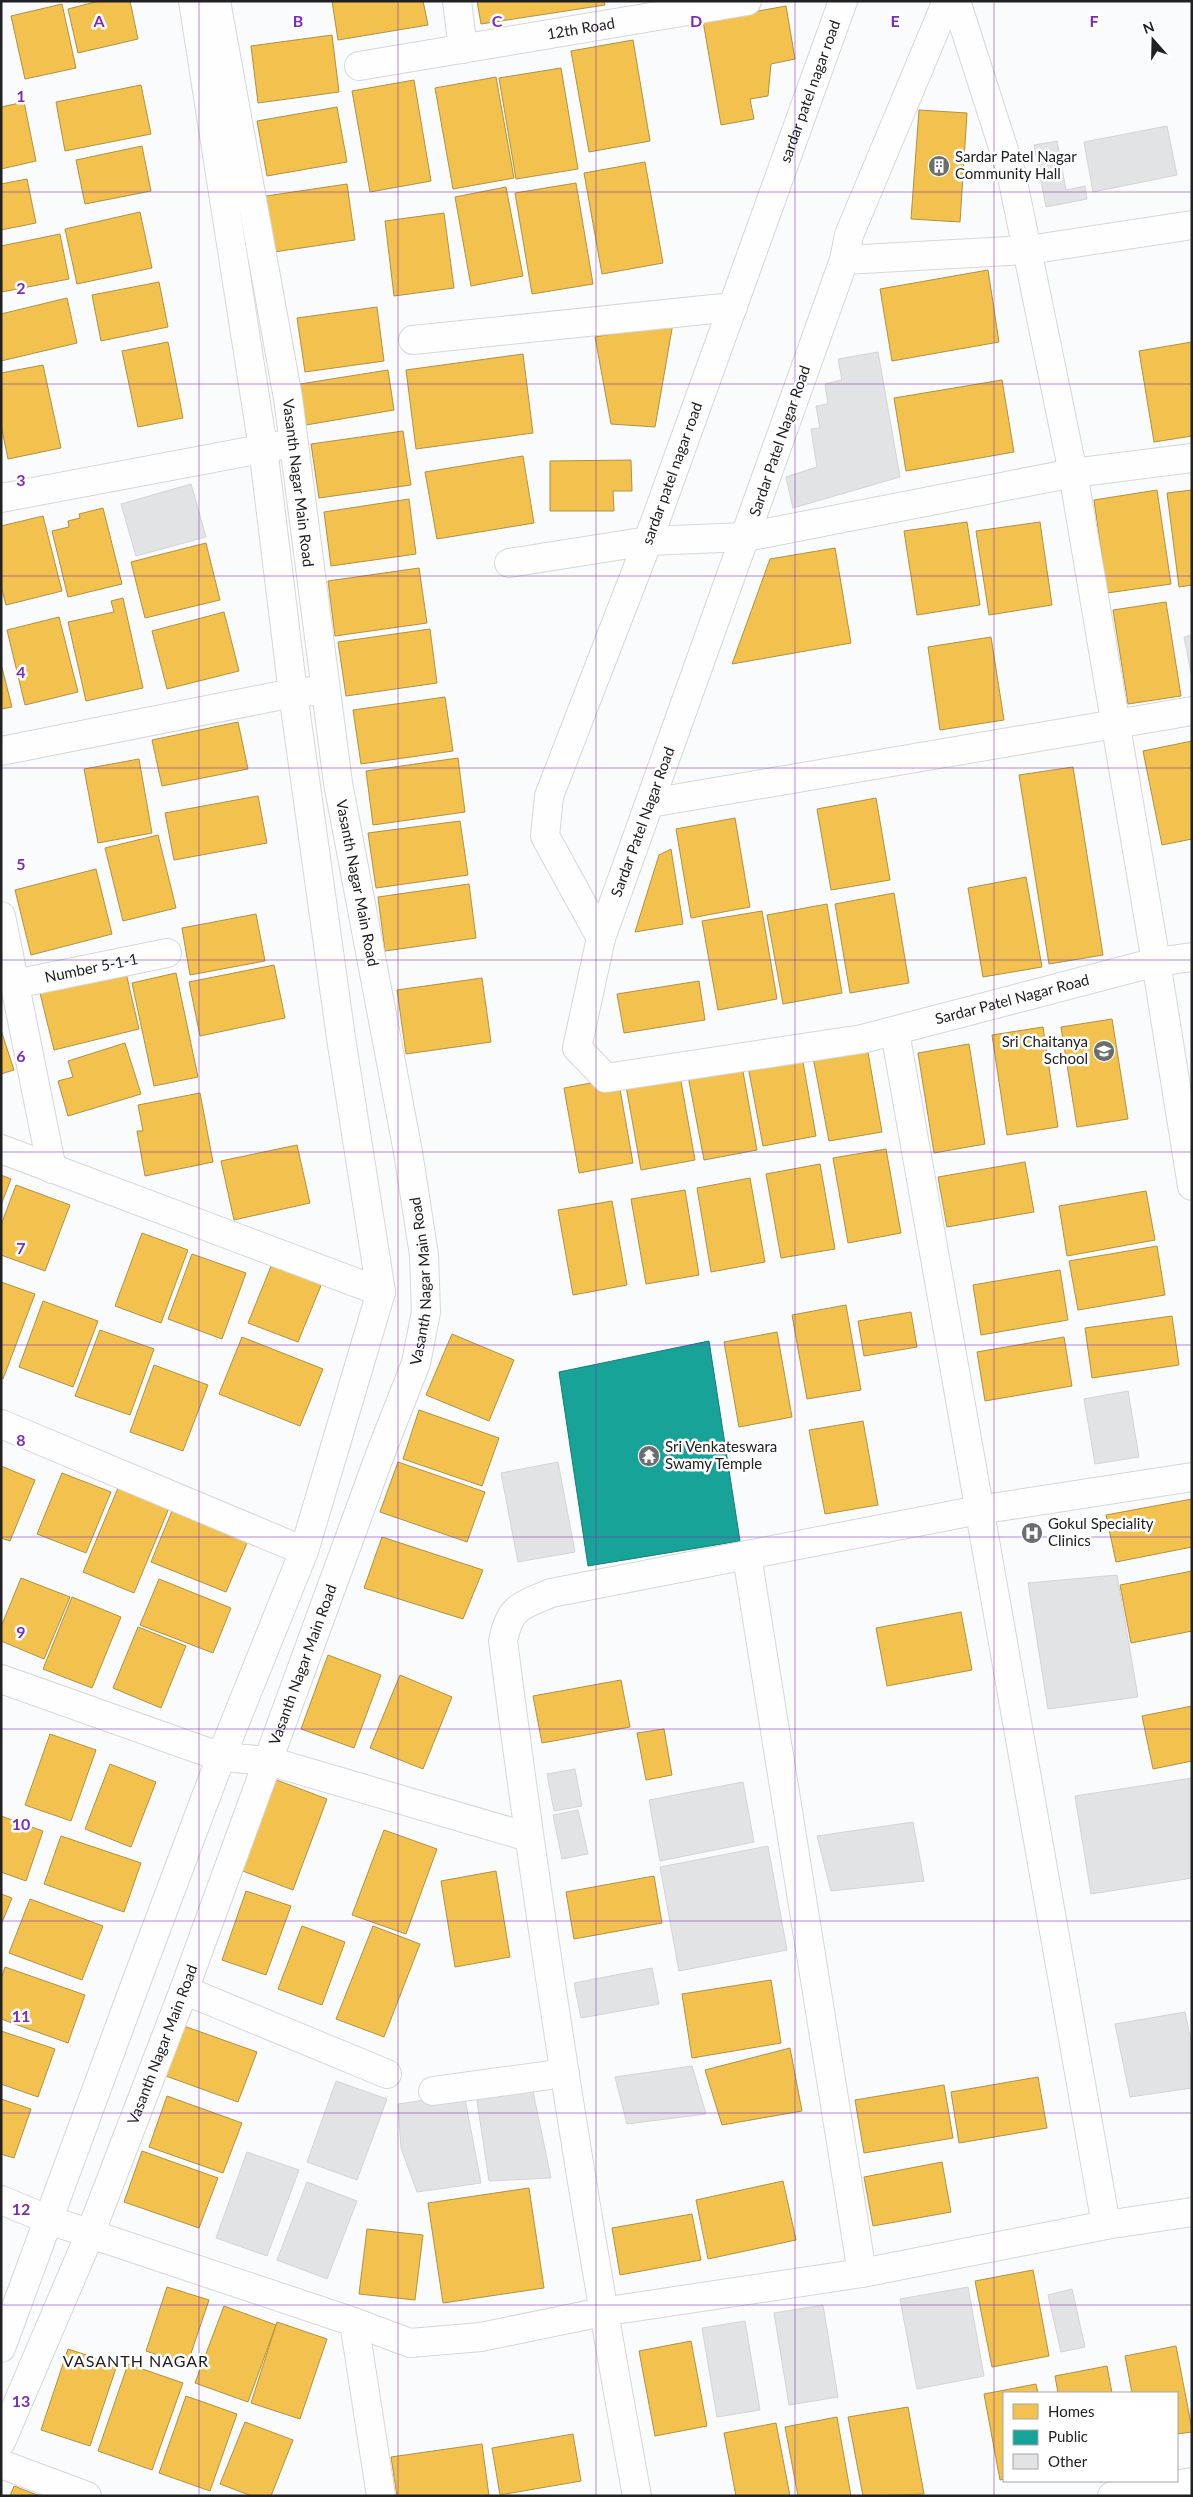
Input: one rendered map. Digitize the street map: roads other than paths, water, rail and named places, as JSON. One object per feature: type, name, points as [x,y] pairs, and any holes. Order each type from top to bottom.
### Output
[{"type":"street","name":"Vasanth Nagar Main Road","points":[[1,2348],[221,1758],[304,1551],[381,1292],[341,1038],[293,693],[262,448],[193,1]]},
{"type":"street","name":"Vasanth Nagar Main Road","points":[[1,2442],[90,2234],[184,1990],[377,1462],[416,1363],[426,1312],[424,1255],[408,1152],[338,784],[288,398],[216,1]]},
{"type":"street","points":[[457,1],[463,49]]},
{"type":"street","name":"12th Road","points":[[359,66],[747,1]]},
{"type":"street","name":"sardar patel nagar road","points":[[602,938],[545,836],[549,796],[648,541],[843,1]]},
{"type":"street","name":"Sardar Patel Nagar Road","points":[[947,1],[849,235],[844,260],[602,938],[577,1048],[606,1078],[895,1032],[1156,962],[1192,957]]},
{"type":"street","points":[[956,1],[1011,172],[1073,473],[1192,1186]]},
{"type":"street","points":[[844,260],[1028,250],[1192,226]]},
{"type":"street","points":[[413,340],[733,307]]},
{"type":"street","points":[[1,498],[293,443]]},
{"type":"street","points":[[510,563],[648,541],[746,537],[1073,473],[1192,458]]},
{"type":"street","points":[[1,751],[293,693],[326,690]]},
{"type":"street","points":[[650,803],[1192,711]]},
{"type":"street","points":[[1,916],[52,1169]]},
{"type":"street","name":"Number 5-1-1","points":[[15,984],[167,953]]},
{"type":"street","points":[[895,1032],[1106,2225]]},
{"type":"street","points":[[1,1149],[381,1292]]},
{"type":"street","points":[[1,1424],[304,1551]]},
{"type":"street","points":[[637,2496],[602,2312],[528,1837],[503,1641],[506,1625],[517,1608],[551,1593],[979,1510],[1192,1477]]},
{"type":"street","points":[[747,1556],[862,2273]]},
{"type":"street","points":[[1,1679],[221,1758],[268,1761],[528,1837]]},
{"type":"street","points":[[184,1990],[387,2074]]},
{"type":"street","points":[[433,2092],[565,2073]]},
{"type":"street","points":[[1,2200],[49,2220],[354,2322],[410,2344],[481,2337],[602,2312],[862,2273],[1106,2225],[1192,2212]]},
{"type":"street","points":[[354,2322],[381,2496]]},
{"type":"street","points":[[1,2464],[87,2496]]},
{"type":"street","points":[[1112,2496],[1192,2482]]},
{"type":"place","name":"Sardar Patel Nagar Community Hall","points":[[939,166]]},
{"type":"place","name":"Sri Chaitanya School","points":[[1104,1051]]},
{"type":"place","name":"Sri Venkateswara Swamy Temple","points":[[649,1456]]},
{"type":"place","name":"Gokul Speciality Clinics","points":[[1032,1533]]},
{"type":"district","name":"VASANTH NAGAR","points":[[136,2361]]}]
